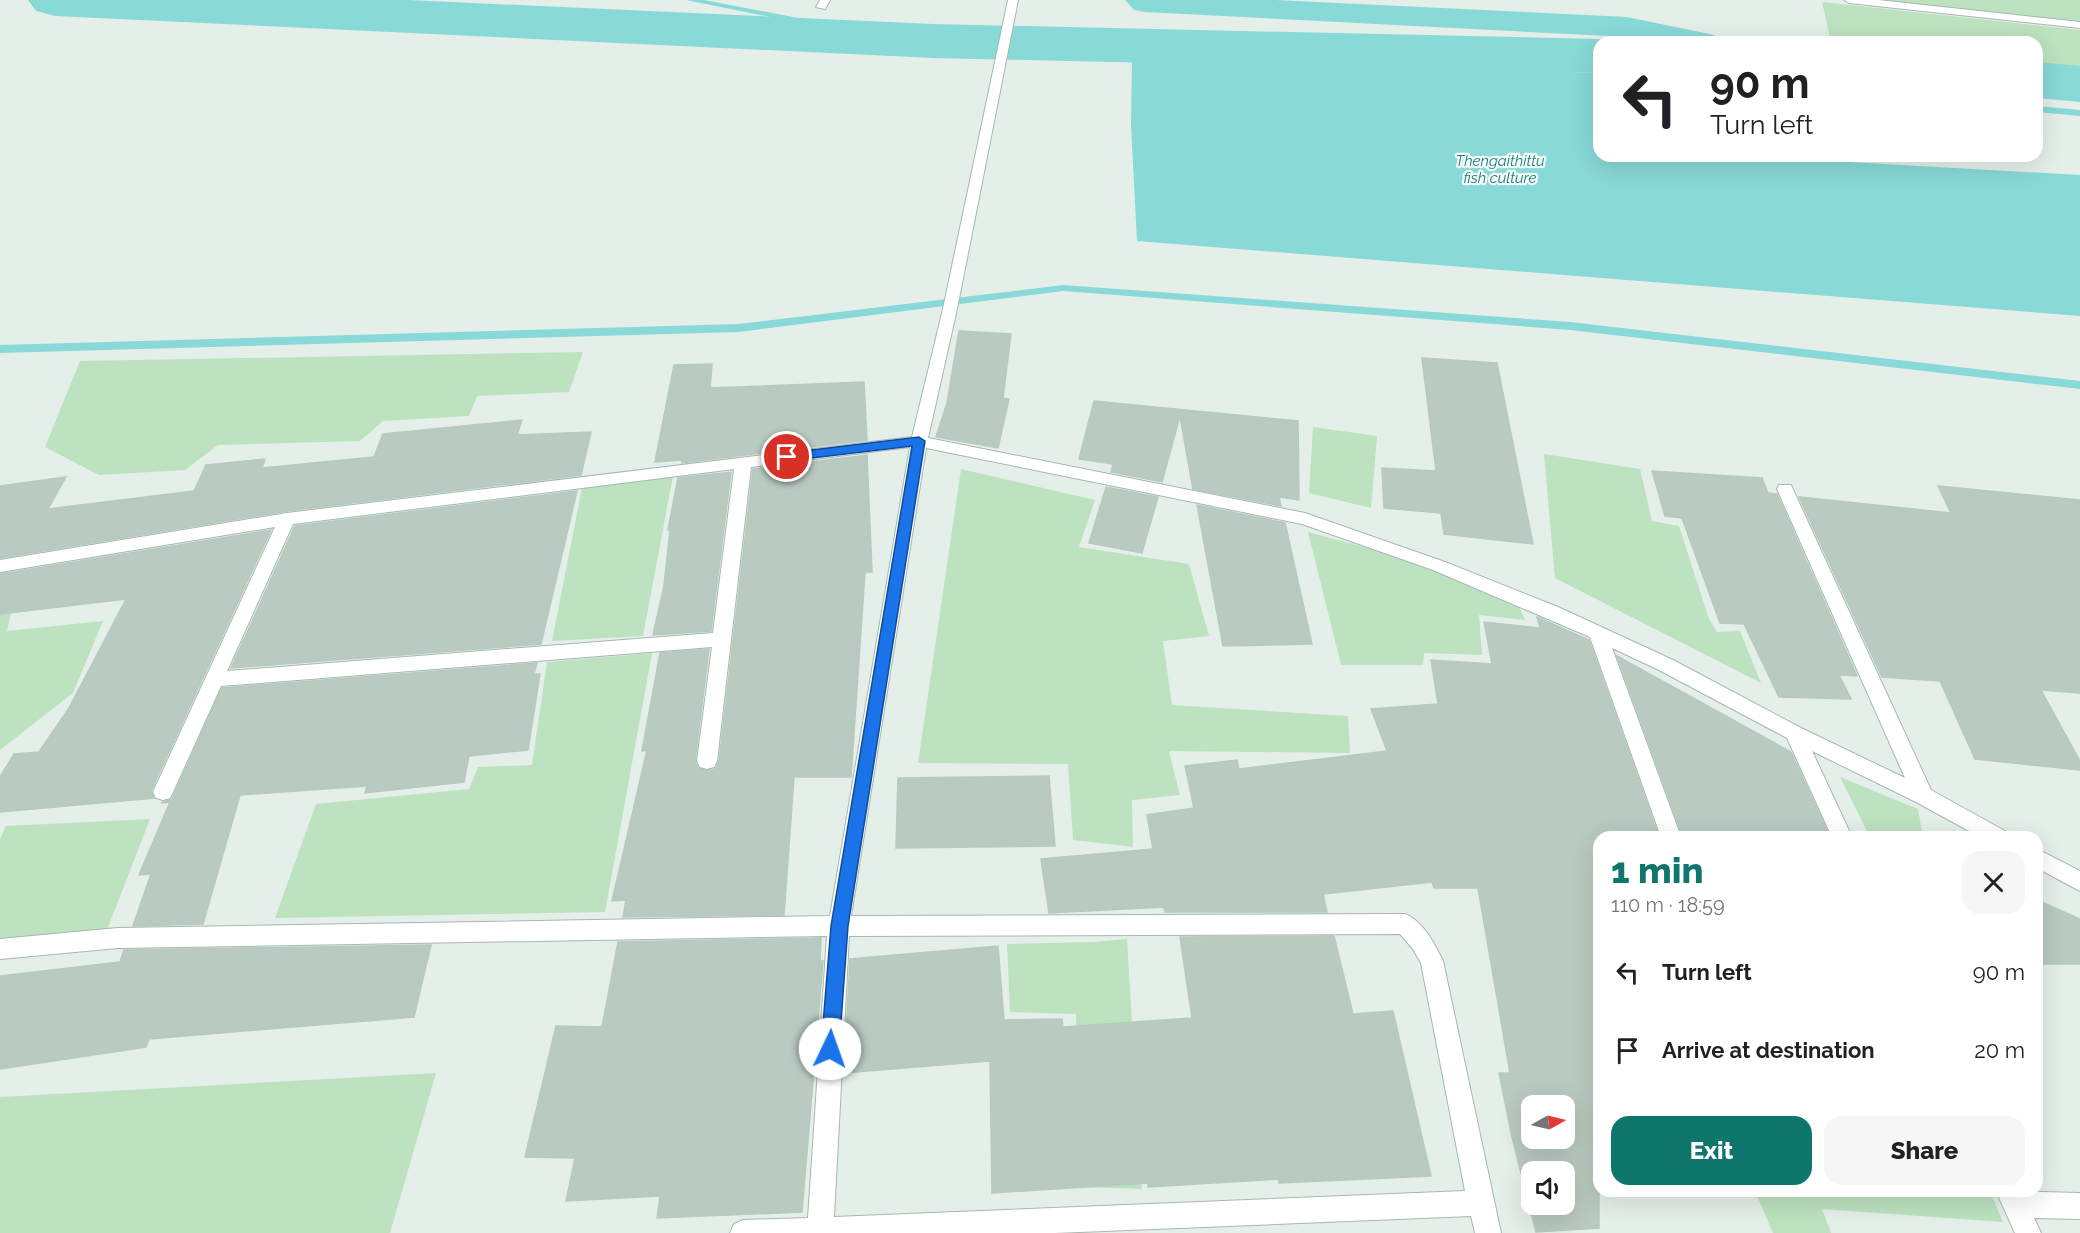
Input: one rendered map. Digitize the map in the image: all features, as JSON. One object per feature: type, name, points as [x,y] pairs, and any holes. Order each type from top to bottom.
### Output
[{"type":"street","points":[[820,1232],[839,926],[919,441],[950,309],[1013,0]]},
{"type":"street","points":[[1849,0],[2080,26]]},
{"type":"street","points":[[0,566],[287,519],[919,441],[1305,519],[1438,566],[1666,665],[1987,831]]},
{"type":"street","points":[[708,762],[743,463]]},
{"type":"street","points":[[1785,489],[1923,796]]},
{"type":"street","points":[[163,792],[287,519]]},
{"type":"street","points":[[1598,634],[1669,831]]},
{"type":"street","points":[[215,679],[723,639]]},
{"type":"street","points":[[1794,733],[1839,831]]},
{"type":"street","points":[[2043,861],[2080,882]]},
{"type":"street","points":[[0,949],[118,938],[839,926],[1405,924],[1421,942],[1432,961],[1488,1233]]},
{"type":"street","points":[[2012,1198],[2080,1206]]},
{"type":"street","points":[[2012,1198],[2028,1233]]},
{"type":"street","points":[[743,1233],[820,1232],[1480,1203]]},
{"type":"green space","points":[[1873,0],[2080,0],[2080,23]]},
{"type":"green space","points":[[1822,2],[2080,30],[2080,79],[2043,76],[2043,36],[1830,36]]},
{"type":"green space","points":[[583,352],[569,392],[477,396],[469,416],[383,421],[360,441],[218,445],[185,470],[99,475],[45,447],[80,361]]},
{"type":"green space","points":[[1313,427],[1377,436],[1371,508],[1309,493]]},
{"type":"green space","points":[[1544,454],[1640,469],[1652,521],[1679,526],[1709,619],[1717,632],[1740,631],[1761,683],[1555,578]]},
{"type":"green space","points":[[961,469],[1095,500],[1079,547],[1189,564],[1209,636],[1163,641],[1172,705],[1348,716],[1350,753],[1169,751],[1180,795],[1132,800],[1133,847],[1073,840],[1068,764],[918,763]]},
{"type":"green space","points":[[673,476],[643,636],[552,641],[582,488]]},
{"type":"green space","points":[[1308,532],[1436,569],[1518,604],[1525,620],[1479,615],[1482,655],[1424,653],[1423,665],[1341,665]]},
{"type":"green space","points":[[16,591],[7,631],[103,621],[73,693],[0,750],[0,594]]},
{"type":"green space","points":[[652,653],[605,912],[275,918],[316,804],[469,789],[478,767],[532,765],[547,662]]},
{"type":"green space","points":[[1840,777],[1918,809],[1922,831],[1867,831]]},
{"type":"green space","points":[[150,819],[107,930],[0,939],[0,839],[6,826]]},
{"type":"green space","points":[[1127,939],[1142,1189],[1080,1187],[1076,1014],[1010,1012],[1007,944]]},
{"type":"green space","points":[[436,1073],[390,1233],[0,1233],[0,1097]]},
{"type":"green space","points":[[1758,1197],[1993,1197],[2003,1222],[1822,1209],[1831,1233],[1773,1233]]},
{"type":"water","name":"Thengaithittu fish culture","points":[[1132,57],[1593,73],[1593,162],[1847,162],[2080,175],[2080,316],[1137,241],[1131,126]]},
{"type":"building","points":[[959,331],[1011,334],[1003,398],[1009,399],[998,448],[936,437],[947,403]]},
{"type":"building","points":[[1422,358],[1497,363],[1533,544],[1444,534],[1441,513],[1384,508],[1382,468],[1436,471]]},
{"type":"building","points":[[712,364],[710,388],[864,382],[867,440],[682,463],[682,460],[655,462],[674,365]]},
{"type":"building","points":[[1094,401],[1298,421],[1299,500],[1279,497],[1281,506],[1193,489],[1180,416],[1162,482],[1111,472],[1113,464],[1079,459]]},
{"type":"building","points":[[522,420],[517,435],[591,432],[581,475],[287,511],[0,558],[0,486],[66,477],[48,509],[194,491],[206,465],[265,459],[262,468],[374,457],[383,434]]},
{"type":"building","points":[[867,455],[872,572],[865,572],[851,777],[794,777],[784,915],[623,917],[626,900],[612,901],[647,750],[642,751],[660,653],[709,649],[695,761],[698,768],[706,771],[715,769],[719,761],[753,469]]},
{"type":"building","points":[[1652,471],[1762,478],[1768,493],[1777,494],[1857,676],[1839,675],[1851,699],[1779,697],[1744,624],[1720,623],[1682,518],[1665,516]]},
{"type":"building","points":[[731,472],[711,631],[653,635],[664,586],[670,530],[668,530],[678,478]]},
{"type":"building","points":[[1938,486],[2080,500],[2080,693],[2041,690],[2080,761],[2080,770],[1975,759],[1940,681],[1882,677],[1799,497],[1951,513]]},
{"type":"building","points":[[1106,487],[1158,497],[1142,553],[1089,543]]},
{"type":"building","points":[[577,491],[541,644],[231,668],[295,526]]},
{"type":"building","points":[[1197,505],[1285,523],[1312,644],[1223,646]]},
{"type":"building","points":[[271,530],[151,791],[154,798],[0,812],[0,777],[14,754],[39,752],[69,708],[126,599],[0,614],[0,574]]},
{"type":"building","points":[[1537,617],[1589,640],[1657,831],[1593,831],[1593,1197],[1599,1197],[1599,1228],[1536,1232],[1532,1215],[1575,1215],[1575,1161],[1521,1161],[1521,1173],[1499,1073],[1510,1073],[1478,888],[1434,888],[1432,882],[1323,894],[1327,912],[1165,912],[1164,907],[1049,913],[1041,859],[1153,849],[1147,815],[1194,808],[1185,766],[1237,760],[1239,769],[1387,751],[1371,709],[1438,704],[1431,660],[1492,664],[1484,622],[1540,628]]},
{"type":"building","points":[[1617,656],[1791,752],[1827,831],[1681,831]]},
{"type":"building","points":[[537,663],[534,674],[540,674],[528,750],[469,756],[464,782],[365,793],[367,786],[240,795],[203,924],[133,926],[151,874],[139,875],[170,802],[161,803],[172,799],[222,688]]},
{"type":"building","points":[[1049,776],[1055,846],[896,848],[898,778]]},
{"type":"building","points":[[2043,903],[2080,919],[2080,964],[2043,964]]},
{"type":"building","points":[[1334,936],[1353,1014],[1393,1011],[1431,1176],[1279,1183],[1279,1179],[1148,1187],[1148,1183],[992,1193],[990,1061],[844,1073],[850,959],[998,946],[1004,1020],[1062,1019],[1063,1027],[1192,1018],[1180,937]]},
{"type":"building","points":[[821,938],[820,961],[823,961],[802,1212],[657,1218],[660,1196],[566,1201],[575,1158],[525,1157],[556,1026],[602,1027],[618,942]]},
{"type":"building","points":[[431,945],[414,1017],[149,1039],[146,1047],[0,1069],[0,976],[120,962],[124,950]]},
{"type":"waterway","points":[[55,0],[933,41],[1593,56]]},
{"type":"waterway","points":[[690,0],[940,48],[1561,63],[1593,66]]},
{"type":"waterway","points":[[1141,0],[1145,3],[1627,27],[1672,36]]},
{"type":"waterway","points":[[2043,81],[2080,84]]},
{"type":"waterway","points":[[2043,110],[2080,113]]},
{"type":"waterway","points":[[0,349],[739,328],[1063,288],[1570,326],[2080,385]]},
{"type":"route","points":[[787,457],[919,441],[839,926],[830,1049]]}]
